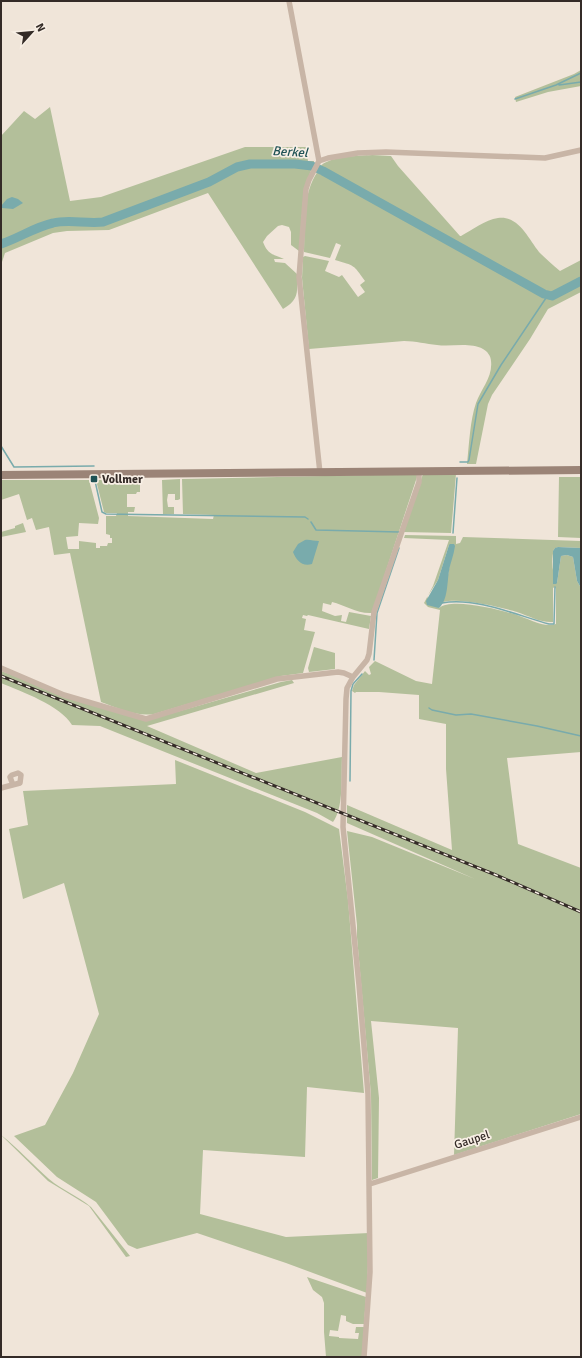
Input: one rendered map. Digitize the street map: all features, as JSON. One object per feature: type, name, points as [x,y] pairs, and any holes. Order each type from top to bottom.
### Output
[{"type":"main road","points":[[1,475],[581,470]]},
{"type":"street","points":[[289,1],[319,162]]},
{"type":"street","points":[[320,473],[299,277],[306,189],[313,171],[319,162],[328,158],[358,153],[545,158],[581,150]]},
{"type":"street","points":[[364,1357],[370,1272],[368,1094],[343,827],[346,699],[347,688],[352,677],[362,667],[368,654],[374,612],[419,482],[419,472]]},
{"type":"street","points":[[1,668],[64,695],[146,719],[277,679],[338,672],[344,672],[352,677]]},
{"type":"street","points":[[1,788],[13,784]]},
{"type":"street","name":"Gaupel","points":[[370,1184],[581,1117]]},
{"type":"green space","points":[[581,70],[581,86],[548,92],[516,102],[515,97]]},
{"type":"green space","points":[[50,107],[70,201],[101,197],[245,147],[306,147],[308,161],[314,161],[314,165],[296,163],[248,163],[237,166],[204,182],[113,217],[91,221],[63,220],[48,222],[1,242],[1,136],[24,111],[35,119]]},
{"type":"green space","points":[[352,156],[391,156],[398,166],[460,236],[493,219],[506,218],[518,225],[541,254],[560,271],[581,260],[581,280],[552,295],[543,292],[320,167],[324,163],[336,159]]},
{"type":"green space","points":[[251,165],[296,165],[312,168],[304,189],[299,251],[291,245],[291,232],[289,227],[282,225],[278,226],[263,242],[269,252],[284,259],[274,259],[275,262],[285,263],[297,274],[297,290],[295,298],[283,309],[208,193],[109,230],[67,231],[53,233],[5,253],[1,265],[1,245],[50,225],[71,223],[102,224],[205,185],[233,171]]},
{"type":"green space","points":[[318,171],[544,295],[552,296],[581,282],[581,292],[548,309],[530,339],[492,395],[488,404],[476,464],[467,464],[472,417],[476,403],[488,378],[491,367],[490,357],[484,350],[472,346],[433,345],[413,341],[309,349],[302,278],[303,257],[305,256],[329,261],[325,271],[339,277],[342,275],[358,297],[365,292],[360,285],[365,281],[356,268],[335,260],[341,245],[336,243],[330,258],[304,252],[305,210],[309,190]]},
{"type":"green space","points":[[418,474],[372,613],[356,611],[337,603],[332,602],[331,605],[323,603],[322,611],[335,616],[342,615],[341,621],[346,622],[349,612],[371,616],[369,629],[303,615],[302,618],[306,619],[304,630],[315,632],[303,673],[281,676],[147,715],[127,711],[101,702],[70,553],[54,555],[49,527],[36,530],[32,518],[27,520],[19,494],[1,500],[1,480],[89,480],[99,518],[98,524],[79,523],[78,536],[66,537],[68,549],[79,549],[79,541],[96,543],[96,548],[100,548],[100,546],[107,546],[108,543],[112,543],[112,538],[110,538],[110,535],[106,534],[106,516],[116,516],[117,513],[104,512],[96,480],[140,480],[140,492],[137,492],[136,494],[127,494],[127,507],[135,507],[134,512],[128,512],[128,516],[213,519],[214,515],[183,514],[182,479]]},
{"type":"green space","points":[[423,474],[456,474],[451,533],[403,532]]},
{"type":"green space","points":[[559,477],[581,477],[581,538],[558,537]]},
{"type":"green space","points":[[180,479],[180,499],[175,500],[175,494],[168,494],[168,507],[174,507],[174,514],[163,514],[162,480]]},
{"type":"green space","points":[[23,523],[26,532],[1,537],[1,532],[15,528],[15,526]]},
{"type":"green space","points":[[405,535],[456,536],[456,544],[460,543],[463,537],[581,541],[581,548],[558,547],[554,549],[552,562],[557,583],[561,556],[567,555],[573,557],[577,581],[581,588],[581,752],[507,758],[518,844],[581,868],[581,1114],[454,1155],[458,1028],[371,1021],[379,1098],[378,1178],[372,1180],[371,1095],[357,925],[347,831],[372,837],[475,879],[347,823],[347,805],[452,850],[446,769],[446,724],[419,719],[419,695],[379,692],[355,693],[352,691],[354,685],[365,671],[369,675],[371,674],[369,667],[375,661],[416,681],[432,684],[440,610],[428,607],[424,603],[427,597],[439,608],[445,605],[465,604],[510,613],[542,624],[556,624],[555,587],[553,588],[553,622],[540,620],[510,610],[480,603],[459,601],[443,602],[450,564],[449,545],[438,580],[428,596],[449,540],[404,538]]},
{"type":"green space","points":[[314,647],[335,653],[335,669],[309,672],[308,668]]},
{"type":"green space","points":[[1,671],[145,721],[292,680],[294,683],[147,726],[256,773],[342,757],[341,791],[337,816],[333,822],[317,813],[100,726],[72,725],[59,711],[50,705],[1,683]]},
{"type":"green space","points":[[175,760],[305,812],[339,829],[348,900],[364,1093],[307,1087],[305,1157],[203,1150],[200,1214],[286,1237],[369,1233],[367,1293],[286,1263],[197,1233],[137,1249],[128,1245],[96,1202],[57,1177],[14,1136],[45,1125],[73,1073],[99,1014],[64,883],[23,899],[9,829],[28,825],[23,791],[176,784]]},
{"type":"green space","points":[[1,1135],[49,1179],[91,1207],[130,1256],[126,1257],[89,1206],[48,1181]]},
{"type":"green space","points":[[307,1277],[366,1297],[364,1324],[353,1324],[346,1321],[346,1316],[341,1315],[338,1331],[330,1330],[329,1336],[358,1339],[359,1333],[355,1333],[356,1327],[365,1327],[363,1357],[326,1357],[324,1303],[322,1297],[313,1290]]},
{"type":"water","points":[[12,197],[23,203],[13,209],[2,208],[1,206],[7,199]]},
{"type":"water","points":[[305,540],[319,541],[312,564],[308,565],[302,564],[293,552],[298,544]]},
{"type":"water","points":[[450,544],[454,544],[455,546],[444,601],[439,608],[427,605],[426,601],[438,580]]},
{"type":"water","points":[[558,547],[581,548],[581,588],[577,581],[573,557],[567,555],[561,556],[557,583],[553,584],[553,551]]},
{"type":"waterway","points":[[515,99],[556,85],[581,73]]},
{"type":"waterway","points":[[559,85],[581,82]]},
{"type":"waterway","name":"Berkel","points":[[1,244],[53,223],[65,221],[103,222],[209,182],[237,167],[250,164],[295,164],[312,166],[323,171],[544,294],[552,296],[581,281]]},
{"type":"waterway","points":[[460,462],[468,462],[469,460],[478,404],[501,365],[548,295]]},
{"type":"waterway","points":[[1,446],[14,467],[94,466]]},
{"type":"waterway","points":[[453,533],[457,478]]},
{"type":"waterway","points":[[95,481],[102,512],[106,514],[305,517],[308,519]]},
{"type":"waterway","points":[[311,522],[316,530],[399,532]]},
{"type":"waterway","points":[[374,660],[377,613],[399,548]]},
{"type":"waterway","points":[[442,603],[468,602],[496,608],[549,624],[554,624],[555,587]]},
{"type":"waterway","points":[[350,781],[351,691],[353,684],[362,674]]},
{"type":"waterway","points":[[429,708],[456,715],[471,714],[581,736]]},
{"type":"railway","points":[[1,676],[496,875],[581,912]]},
{"type":"place","name":"Vollmer","points":[[94,479]]}]
